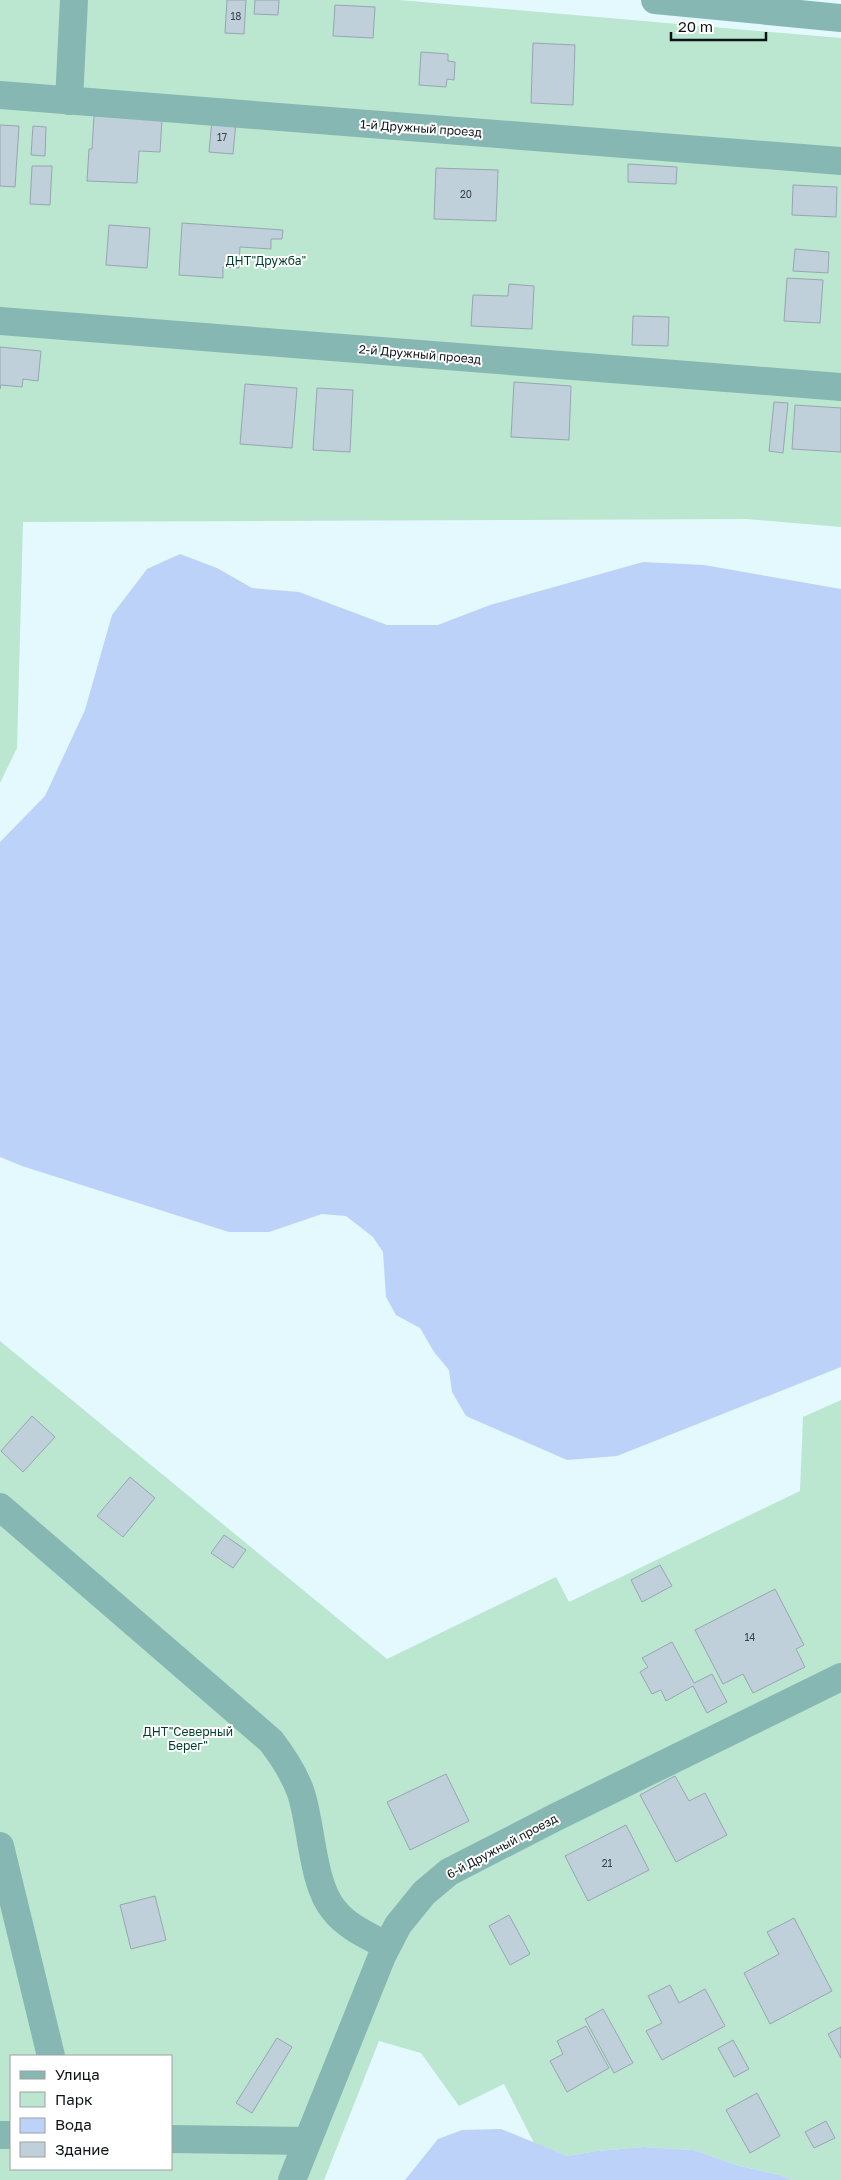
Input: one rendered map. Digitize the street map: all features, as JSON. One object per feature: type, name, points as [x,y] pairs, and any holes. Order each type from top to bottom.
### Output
[{"type":"street","points":[[69,101],[74,0]]},
{"type":"street","points":[[655,0],[841,18]]},
{"type":"street","name":"1-й Дружный проезд","points":[[0,95],[841,161]]},
{"type":"street","name":"2-й Дружный проезд","points":[[0,321],[841,387]]},
{"type":"street","points":[[0,1508],[271,1740],[291,1768],[301,1795],[324,1896],[346,1923],[387,1946]]},
{"type":"street","name":"6-й Дружный проезд","points":[[292,2180],[387,1946],[398,1925],[424,1893],[449,1872],[554,1818],[841,1677]]},
{"type":"street","points":[[0,1846],[51,2055]]},
{"type":"street","points":[[172,2139],[307,2141]]},
{"type":"green space","name":"ДНТ\"Дружба\"","points":[[0,0],[399,0],[841,38],[841,527],[746,519],[23,522],[17,748],[0,783]]},
{"type":"green space","name":"ДНТ\"Северный Берег\"","points":[[0,1341],[387,1659],[556,1577],[569,1602],[800,1491],[803,1417],[841,1400],[841,2180],[792,2180],[736,2165],[694,2150],[644,2147],[567,2156],[534,2143],[504,2084],[459,2106],[421,2053],[379,2041],[324,2180],[0,2180]]},
{"type":"water","points":[[180,554],[217,568],[252,588],[299,592],[387,625],[438,625],[490,605],[643,562],[704,565],[841,589],[841,1367],[617,1456],[567,1460],[466,1416],[452,1392],[449,1370],[434,1352],[420,1328],[396,1315],[386,1297],[383,1252],[373,1237],[346,1216],[322,1214],[269,1232],[229,1232],[22,1166],[0,1157],[0,842],[45,796],[85,710],[112,615],[147,569]]},
{"type":"water","points":[[501,2129],[567,2156],[644,2147],[694,2150],[736,2165],[792,2180],[405,2180],[438,2139],[462,2130]]},
{"type":"building","points":[[227,0],[246,0],[244,34],[225,33]]},
{"type":"building","points":[[255,0],[279,0],[278,15],[254,14]]},
{"type":"building","points":[[335,5],[375,7],[373,38],[333,36]]},
{"type":"building","points":[[533,43],[575,45],[573,105],[531,103]]},
{"type":"building","points":[[421,52],[448,54],[448,61],[455,62],[454,80],[447,79],[446,87],[419,85]]},
{"type":"building","points":[[94,116],[162,119],[160,152],[139,151],[137,183],[87,181],[89,149],[92,149]]},
{"type":"building","points":[[212,120],[236,122],[233,154],[209,152]]},
{"type":"building","points":[[0,125],[19,126],[15,187],[0,186]]},
{"type":"building","points":[[33,126],[46,127],[45,156],[31,155]]},
{"type":"building","points":[[628,164],[677,167],[676,184],[628,182]]},
{"type":"building","points":[[32,166],[52,166],[50,205],[30,204]]},
{"type":"building","points":[[436,168],[498,170],[496,221],[434,219]]},
{"type":"building","points":[[793,185],[837,187],[836,217],[792,215]]},
{"type":"building","points":[[182,223],[283,230],[282,239],[271,239],[271,249],[240,247],[239,268],[223,267],[223,278],[179,275]]},
{"type":"building","points":[[109,225],[150,228],[147,268],[106,265]]},
{"type":"building","points":[[795,249],[829,252],[828,273],[793,271]]},
{"type":"building","points":[[787,278],[823,280],[820,323],[784,321]]},
{"type":"building","points":[[509,284],[534,286],[532,329],[471,326],[473,295],[508,296]]},
{"type":"building","points":[[633,316],[669,317],[668,346],[632,345]]},
{"type":"building","points":[[0,347],[41,351],[38,381],[23,379],[22,387],[1,385],[0,389]]},
{"type":"building","points":[[514,382],[571,386],[569,440],[511,437]]},
{"type":"building","points":[[245,384],[297,388],[292,448],[240,444]]},
{"type":"building","points":[[317,388],[353,390],[350,452],[313,450]]},
{"type":"building","points":[[774,402],[788,403],[783,453],[769,451]]},
{"type":"building","points":[[795,405],[841,408],[841,452],[792,449]]},
{"type":"building","points":[[32,1416],[55,1437],[23,1472],[1,1451]]},
{"type":"building","points":[[130,1477],[155,1498],[123,1537],[97,1516]]},
{"type":"building","points":[[224,1535],[246,1550],[233,1568],[211,1553]]},
{"type":"building","points":[[660,1565],[672,1586],[642,1602],[631,1580]]},
{"type":"building","points":[[775,1589],[804,1645],[796,1649],[805,1667],[753,1693],[743,1674],[723,1684],[695,1630]]},
{"type":"building","points":[[672,1642],[694,1683],[712,1674],[727,1702],[707,1713],[693,1686],[666,1701],[661,1690],[652,1694],[640,1672],[648,1667],[642,1658]]},
{"type":"building","points":[[446,1774],[469,1821],[410,1850],[387,1802]]},
{"type":"building","points":[[675,1776],[689,1801],[705,1793],[727,1835],[676,1862],[640,1795]]},
{"type":"building","points":[[626,1825],[649,1870],[588,1901],[565,1856]]},
{"type":"building","points":[[155,1896],[166,1940],[131,1949],[120,1905]]},
{"type":"building","points":[[509,1915],[530,1954],[510,1965],[489,1926]]},
{"type":"building","points":[[794,1918],[832,1991],[770,2024],[744,1973],[779,1954],[767,1932]]},
{"type":"building","points":[[670,1985],[679,2003],[705,1989],[725,2026],[662,2060],[646,2031],[662,2023],[648,1996]]},
{"type":"building","points":[[603,2009],[633,2063],[614,2073],[585,2019]]},
{"type":"building","points":[[586,2026],[609,2068],[567,2092],[550,2061],[563,2054],[557,2041]]},
{"type":"building","points":[[841,2027],[841,2058],[828,2034]]},
{"type":"building","points":[[277,2038],[292,2047],[252,2113],[236,2103]]},
{"type":"building","points":[[733,2040],[749,2069],[734,2077],[718,2048]]},
{"type":"building","points":[[757,2093],[780,2136],[750,2153],[726,2110]]},
{"type":"building","points":[[826,2121],[835,2138],[814,2148],[805,2132]]}]
